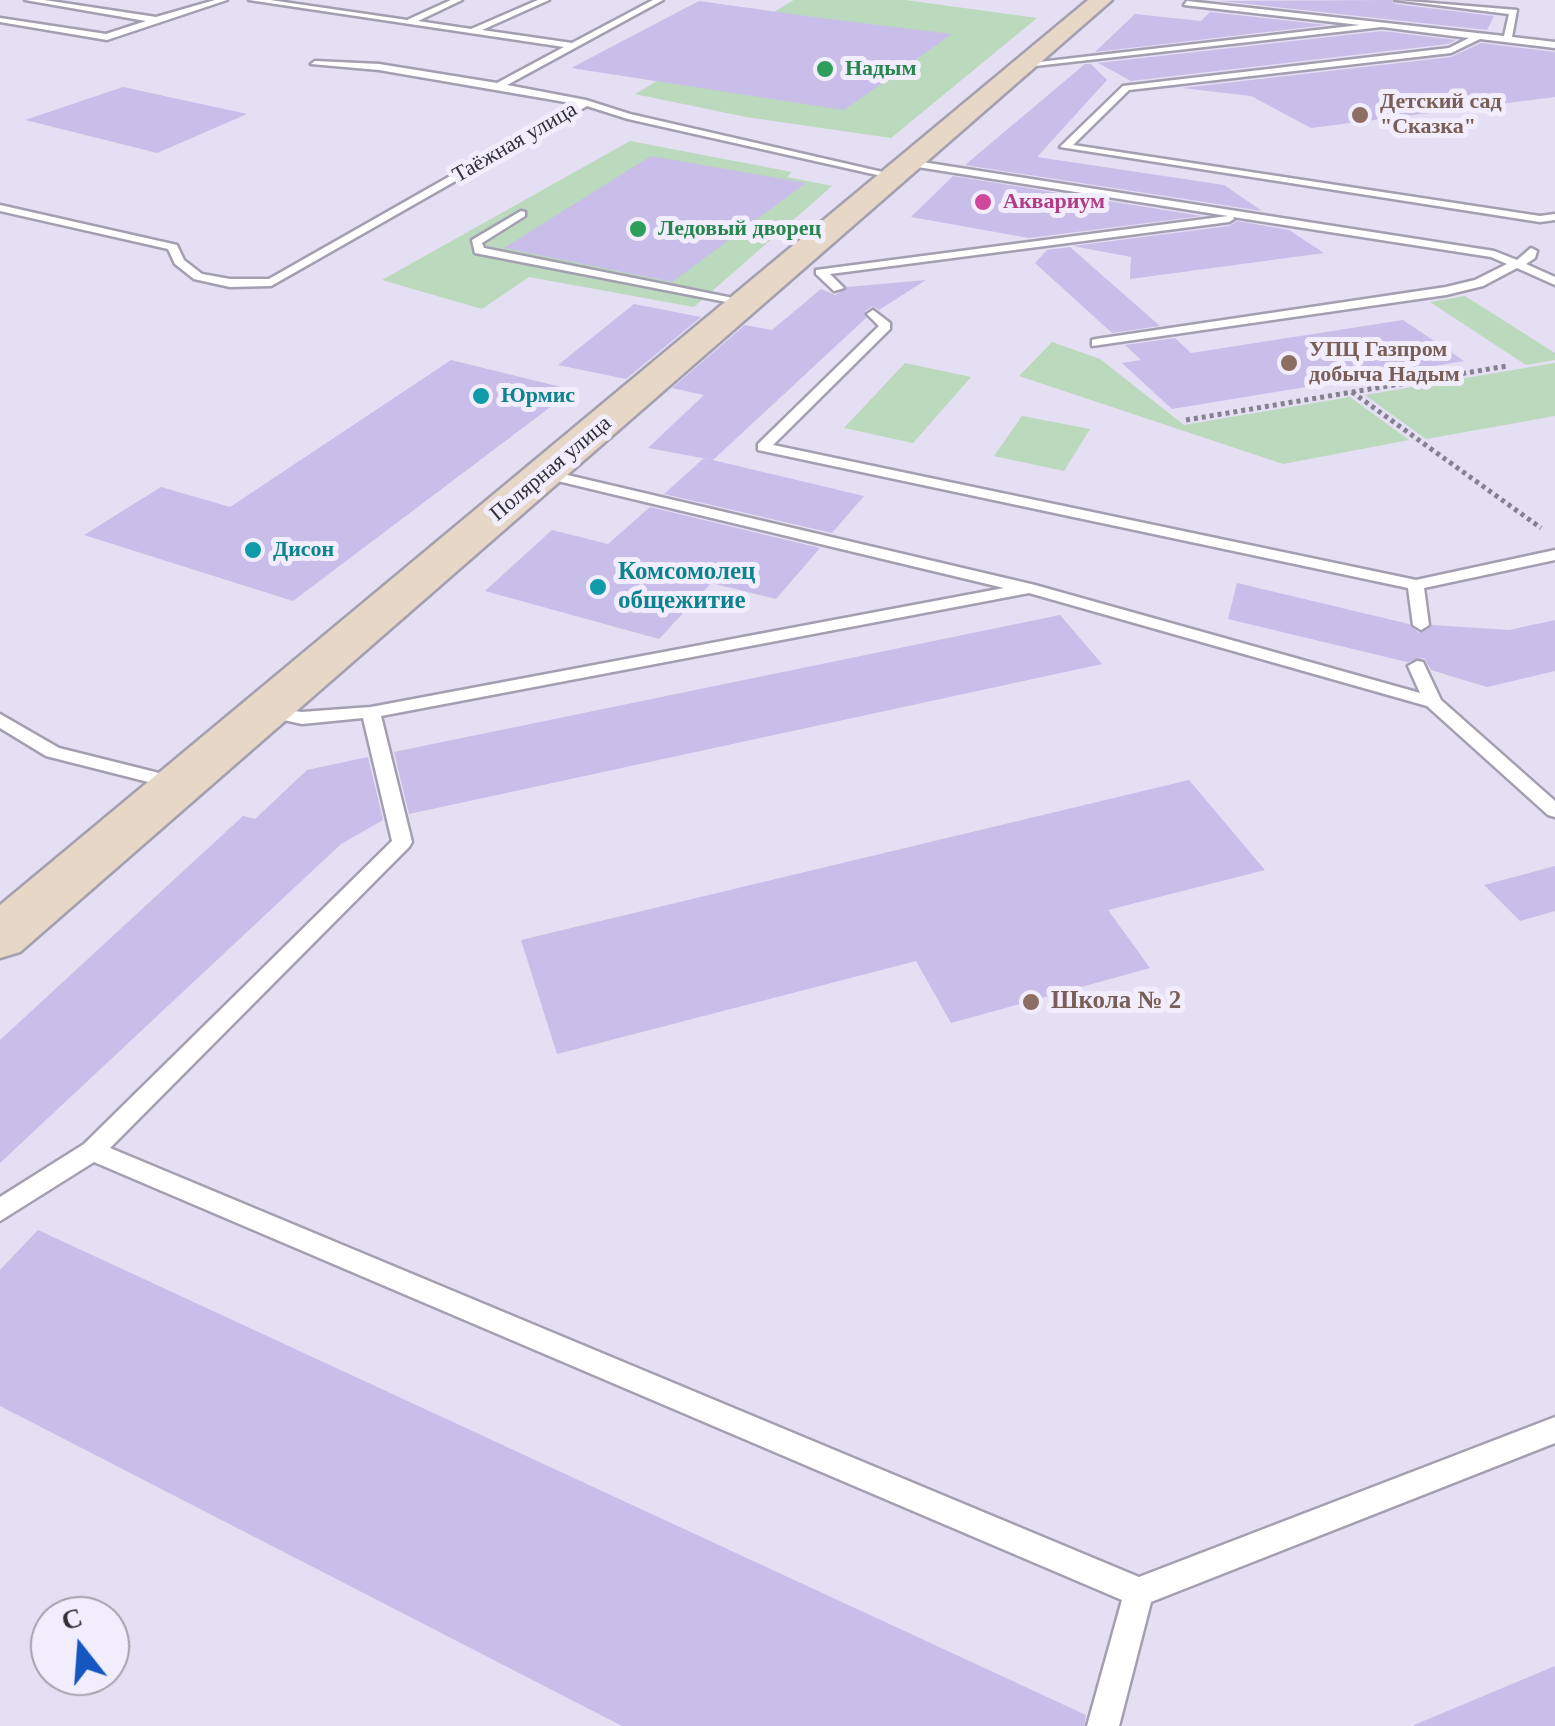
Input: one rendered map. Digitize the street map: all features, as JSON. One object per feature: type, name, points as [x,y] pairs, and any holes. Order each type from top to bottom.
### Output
[{"type":"street","name":"Полярная улица","points":[[0,937],[747,302],[804,269],[902,170],[1100,0]]},
{"type":"lane","points":[[29,0],[156,20]]},
{"type":"lane","points":[[0,20],[107,37],[224,0]]},
{"type":"lane","points":[[253,0],[573,46]]},
{"type":"lane","points":[[407,22],[458,0]]},
{"type":"lane","points":[[472,32],[545,0]]},
{"type":"lane","points":[[498,86],[659,0]]},
{"type":"lane","points":[[1399,0],[1514,12],[1507,40]]},
{"type":"lane","points":[[1186,4],[1555,45]]},
{"type":"lane","points":[[351,14],[366,7]]},
{"type":"lane","points":[[1026,64],[1382,25]]},
{"type":"lane","points":[[1110,79],[1126,88],[1451,50],[1479,36]]},
{"type":"lane","points":[[1076,58],[1089,66]]},
{"type":"lane","points":[[316,64],[379,66],[586,102]]},
{"type":"lane","points":[[1126,88],[1064,147],[1540,219],[1555,217]]},
{"type":"lane","name":"Таёжная улица","points":[[0,208],[174,247],[179,262],[198,277],[230,283],[271,282],[586,102],[902,170],[1251,216],[1494,254],[1555,280]]},
{"type":"lane","points":[[522,214],[476,242],[480,251],[747,302]]},
{"type":"lane","points":[[804,269],[1251,216]]},
{"type":"lane","points":[[1536,233],[1540,219]]},
{"type":"lane","points":[[1096,343],[1446,292],[1479,283],[1529,258],[1531,251]]},
{"type":"lane","points":[[804,269],[838,288]]},
{"type":"lane","points":[[873,314],[886,326],[763,447],[1416,585],[1555,555]]},
{"type":"lane","points":[[546,474],[1029,588],[1434,702]]},
{"type":"lane","points":[[1416,585],[1421,625]]},
{"type":"lane","points":[[267,711],[302,718],[370,712],[1029,588]]},
{"type":"lane","points":[[1417,666],[1434,702],[1555,811]]},
{"type":"lane","points":[[0,1210],[92,1151],[402,842],[370,712]]},
{"type":"lane","points":[[0,720],[52,752],[182,784]]},
{"type":"lane","points":[[92,1151],[1139,1592],[1555,1430]]},
{"type":"lane","points":[[1103,1726],[1139,1592]]},
{"type":"path","points":[[1186,420],[1507,366]]},
{"type":"path","points":[[1351,392],[1555,538]]},
{"type":"green space","name":"Надым","points":[[794,0],[905,0],[1037,18],[891,138],[746,117],[635,94]]},
{"type":"green space","points":[[630,141],[792,172],[787,177],[832,186],[694,307],[529,277],[482,309],[382,280]]},
{"type":"green space","points":[[1465,296],[1555,353],[1555,360],[1526,365],[1430,302]]},
{"type":"green space","points":[[1052,342],[1100,359],[1184,425],[1350,397],[1409,440],[1283,464],[1019,376]]},
{"type":"green space","points":[[905,363],[971,377],[913,443],[844,428]]},
{"type":"green space","points":[[1555,363],[1555,416],[1426,439],[1365,395]]},
{"type":"green space","points":[[1022,416],[1090,429],[1064,471],[994,456]]},
{"type":"building","points":[[1391,0],[1395,4],[1494,16],[1487,30],[1220,1]]},
{"type":"building","points":[[699,1],[952,34],[844,110],[571,68]]},
{"type":"building","points":[[1210,12],[1327,25],[1095,52],[1135,14],[1201,21]]},
{"type":"building","points":[[1382,31],[1456,40],[1131,81],[1098,63]]},
{"type":"building","points":[[1481,43],[1555,52],[1555,97],[1311,128],[1251,96],[1182,88],[1451,57]]},
{"type":"building","points":[[1085,64],[1091,64],[1107,80],[1037,157],[1224,185],[1262,211],[965,165]]},
{"type":"building","points":[[123,87],[247,114],[157,153],[25,120]]},
{"type":"building","name":"Ледовый дворец","points":[[651,156],[806,183],[672,282],[504,248]]},
{"type":"building","points":[[953,176],[1202,216],[1029,238],[911,217]]},
{"type":"building","points":[[1237,221],[1289,230],[1324,253],[1130,279],[1131,257],[1073,246],[1229,226]]},
{"type":"building","points":[[1070,247],[1160,326],[1112,333],[1035,263],[1047,250]]},
{"type":"building","points":[[926,280],[879,310],[873,306],[865,311],[866,318],[713,460],[648,448],[704,395],[672,388],[745,325],[772,330],[821,289],[835,295],[847,287]]},
{"type":"building","points":[[634,304],[701,317],[626,379],[558,365]]},
{"type":"building","points":[[1403,320],[1464,361],[1172,409],[1122,363],[1141,360],[1125,345],[1175,338],[1191,353]]},
{"type":"building","points":[[451,360],[573,390],[293,601],[84,535],[161,487],[230,507]]},
{"type":"building","points":[[704,458],[864,496],[832,533],[664,494]]},
{"type":"building","name":"Комсомолец общежитие","points":[[650,507],[820,548],[776,599],[711,583],[659,639],[485,591],[552,530],[608,544]]},
{"type":"building","points":[[1237,583],[1409,624],[1419,633],[1432,625],[1509,630],[1555,620],[1555,671],[1487,687],[1431,670],[1424,658],[1407,662],[1228,619]]},
{"type":"building","points":[[1060,615],[1102,664],[409,814],[394,752]]},
{"type":"building","points":[[368,757],[383,820],[341,844],[0,1163],[0,1040],[243,816],[255,819],[307,770]]},
{"type":"building","points":[[1189,780],[1265,870],[1108,910],[1150,968],[951,1023],[916,961],[557,1054],[521,940]]},
{"type":"building","points":[[1555,866],[1555,911],[1520,921],[1484,885]]},
{"type":"building","points":[[38,1230],[1086,1715],[1084,1726],[622,1726],[0,1406],[0,1270]]},
{"type":"building","points":[[1555,1666],[1555,1726],[1414,1726],[1414,1725]]},
{"type":"place","name":"Надым","points":[[825,69]]},
{"type":"place","name":"Детский сад \"Сказка\"","points":[[1360,115]]},
{"type":"place","name":"Аквариум","points":[[983,202]]},
{"type":"place","name":"Ледовый дворец","points":[[638,229]]},
{"type":"place","name":"УПЦ Газпром добыча Надым","points":[[1289,363]]},
{"type":"place","name":"Юрмис","points":[[481,396]]},
{"type":"place","name":"Дисон","points":[[253,550]]},
{"type":"place","name":"Комсомолец общежитие","points":[[598,587]]},
{"type":"place","name":"Школа № 2","points":[[1031,1002]]}]
